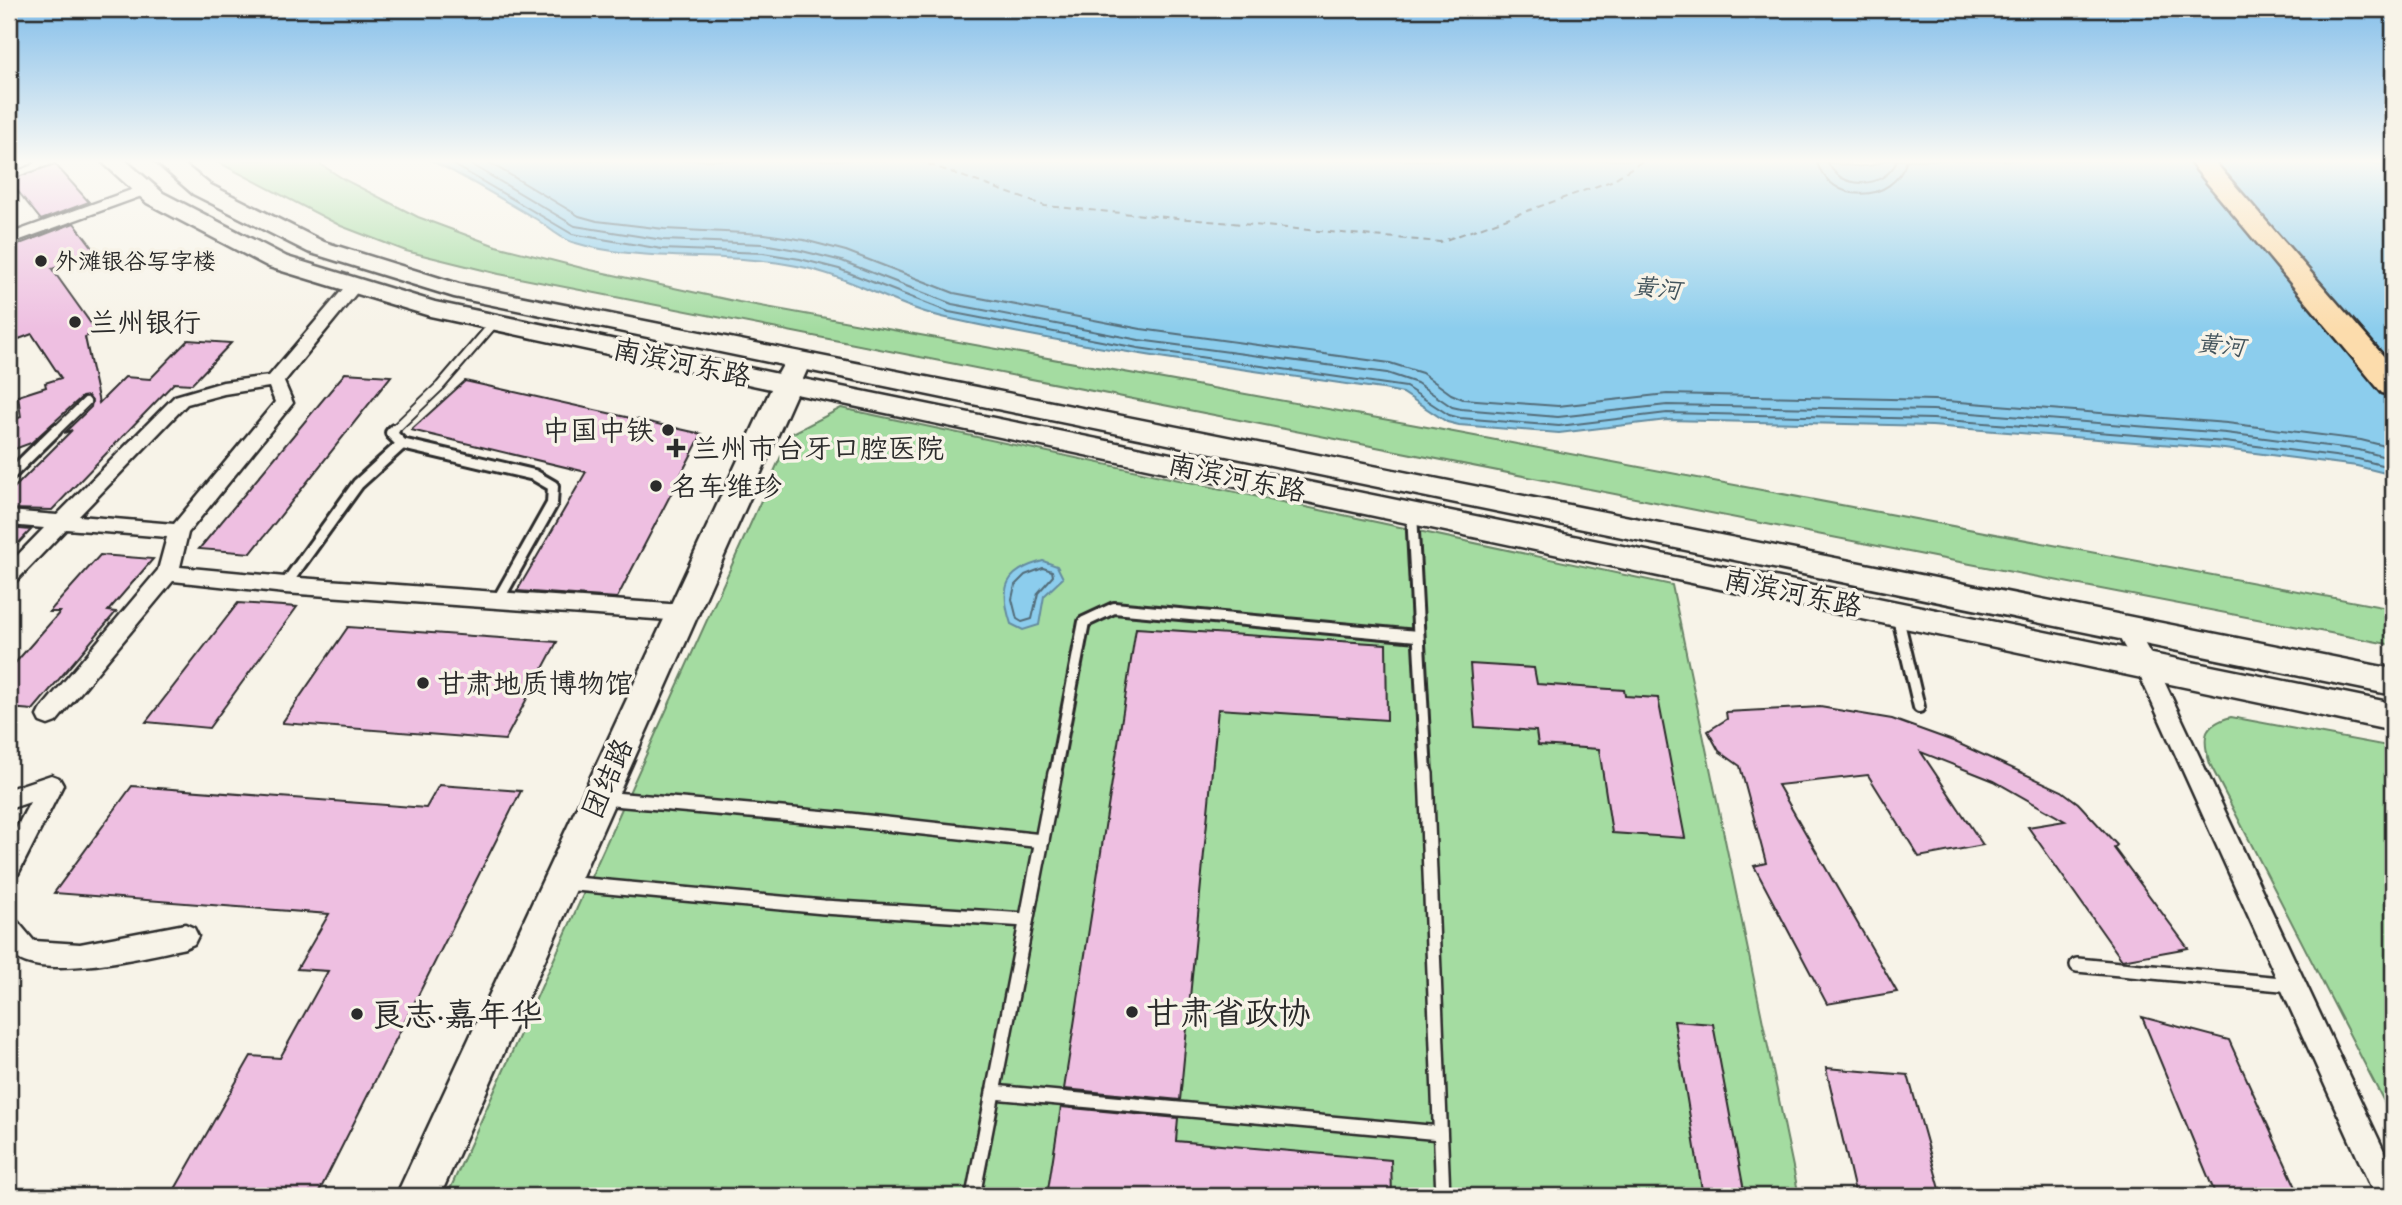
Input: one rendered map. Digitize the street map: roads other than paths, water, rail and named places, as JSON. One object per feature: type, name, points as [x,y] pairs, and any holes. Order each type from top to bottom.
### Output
[{"type":"main road","name":"南滨河东路","points":[[190,216],[278,262],[430,308],[495,322],[792,372],[2393,682]]},
{"type":"main road","name":"南滨河东路","points":[[255,216],[316,247],[454,290],[792,372],[1412,513],[2393,717]]},
{"type":"main road","points":[[2248,216],[2393,386]]},
{"type":"main road","points":[[2272,216],[2393,354]]},
{"type":"main road","name":"团结路","points":[[418,1196],[792,372]]},
{"type":"street","points":[[9,239],[72,216]]},
{"type":"street","points":[[9,576],[181,400],[223,388],[275,381],[355,285]]},
{"type":"street","points":[[48,716],[168,573],[179,531],[284,403],[275,381]]},
{"type":"street","points":[[9,519],[179,531]]},
{"type":"street","points":[[168,573],[285,585],[683,613]]},
{"type":"street","points":[[2124,628],[2145,664],[2390,1196]]},
{"type":"street","points":[[9,799],[51,785],[9,866]]},
{"type":"street","points":[[9,930],[27,952],[80,956],[185,936]]},
{"type":"lane","points":[[495,322],[440,386],[391,433],[402,444],[534,475],[553,486],[552,504],[498,600]]},
{"type":"lane","points":[[9,476],[86,402]]},
{"type":"lane","points":[[285,585],[358,484],[402,444]]},
{"type":"lane","points":[[1412,513],[1417,636],[1425,738],[1443,1196]]},
{"type":"lane","points":[[972,1196],[1084,622],[1114,608],[1417,636]]},
{"type":"lane","points":[[1897,614],[1919,707]]},
{"type":"lane","points":[[598,798],[850,820],[1042,841]]},
{"type":"lane","points":[[560,882],[824,907],[1026,920]]},
{"type":"lane","points":[[2077,965],[2292,985]]},
{"type":"lane","points":[[993,1092],[1440,1133]]},
{"type":"water","name":"黄河","points":[[531,216],[2393,216],[2393,475],[2357,466],[2224,449],[1932,426],[1667,420],[1559,433],[1459,425],[1447,422],[1403,393],[1113,349],[951,319],[931,314],[836,277],[797,266],[741,259],[599,249],[562,238]]},
{"type":"water","points":[[1043,561],[1057,566],[1063,578],[1044,596],[1039,625],[1023,630],[1011,624],[1006,600],[1008,582],[1020,570]]},
{"type":"place","name":"外滩银谷写字楼","points":[[41,261]]},
{"type":"place","name":"兰州银行","points":[[75,322]]},
{"type":"place","name":"中国中铁","points":[[668,430]]},
{"type":"place","name":"兰州市台牙口腔医院","points":[[676,448]]},
{"type":"place","name":"名车维珍","points":[[656,486]]},
{"type":"place","name":"甘肃地质博物馆","points":[[423,683]]},
{"type":"place","name":"甘肃省政协","points":[[1132,1012]]},
{"type":"place","name":"良志·嘉年华","points":[[357,1014]]}]
